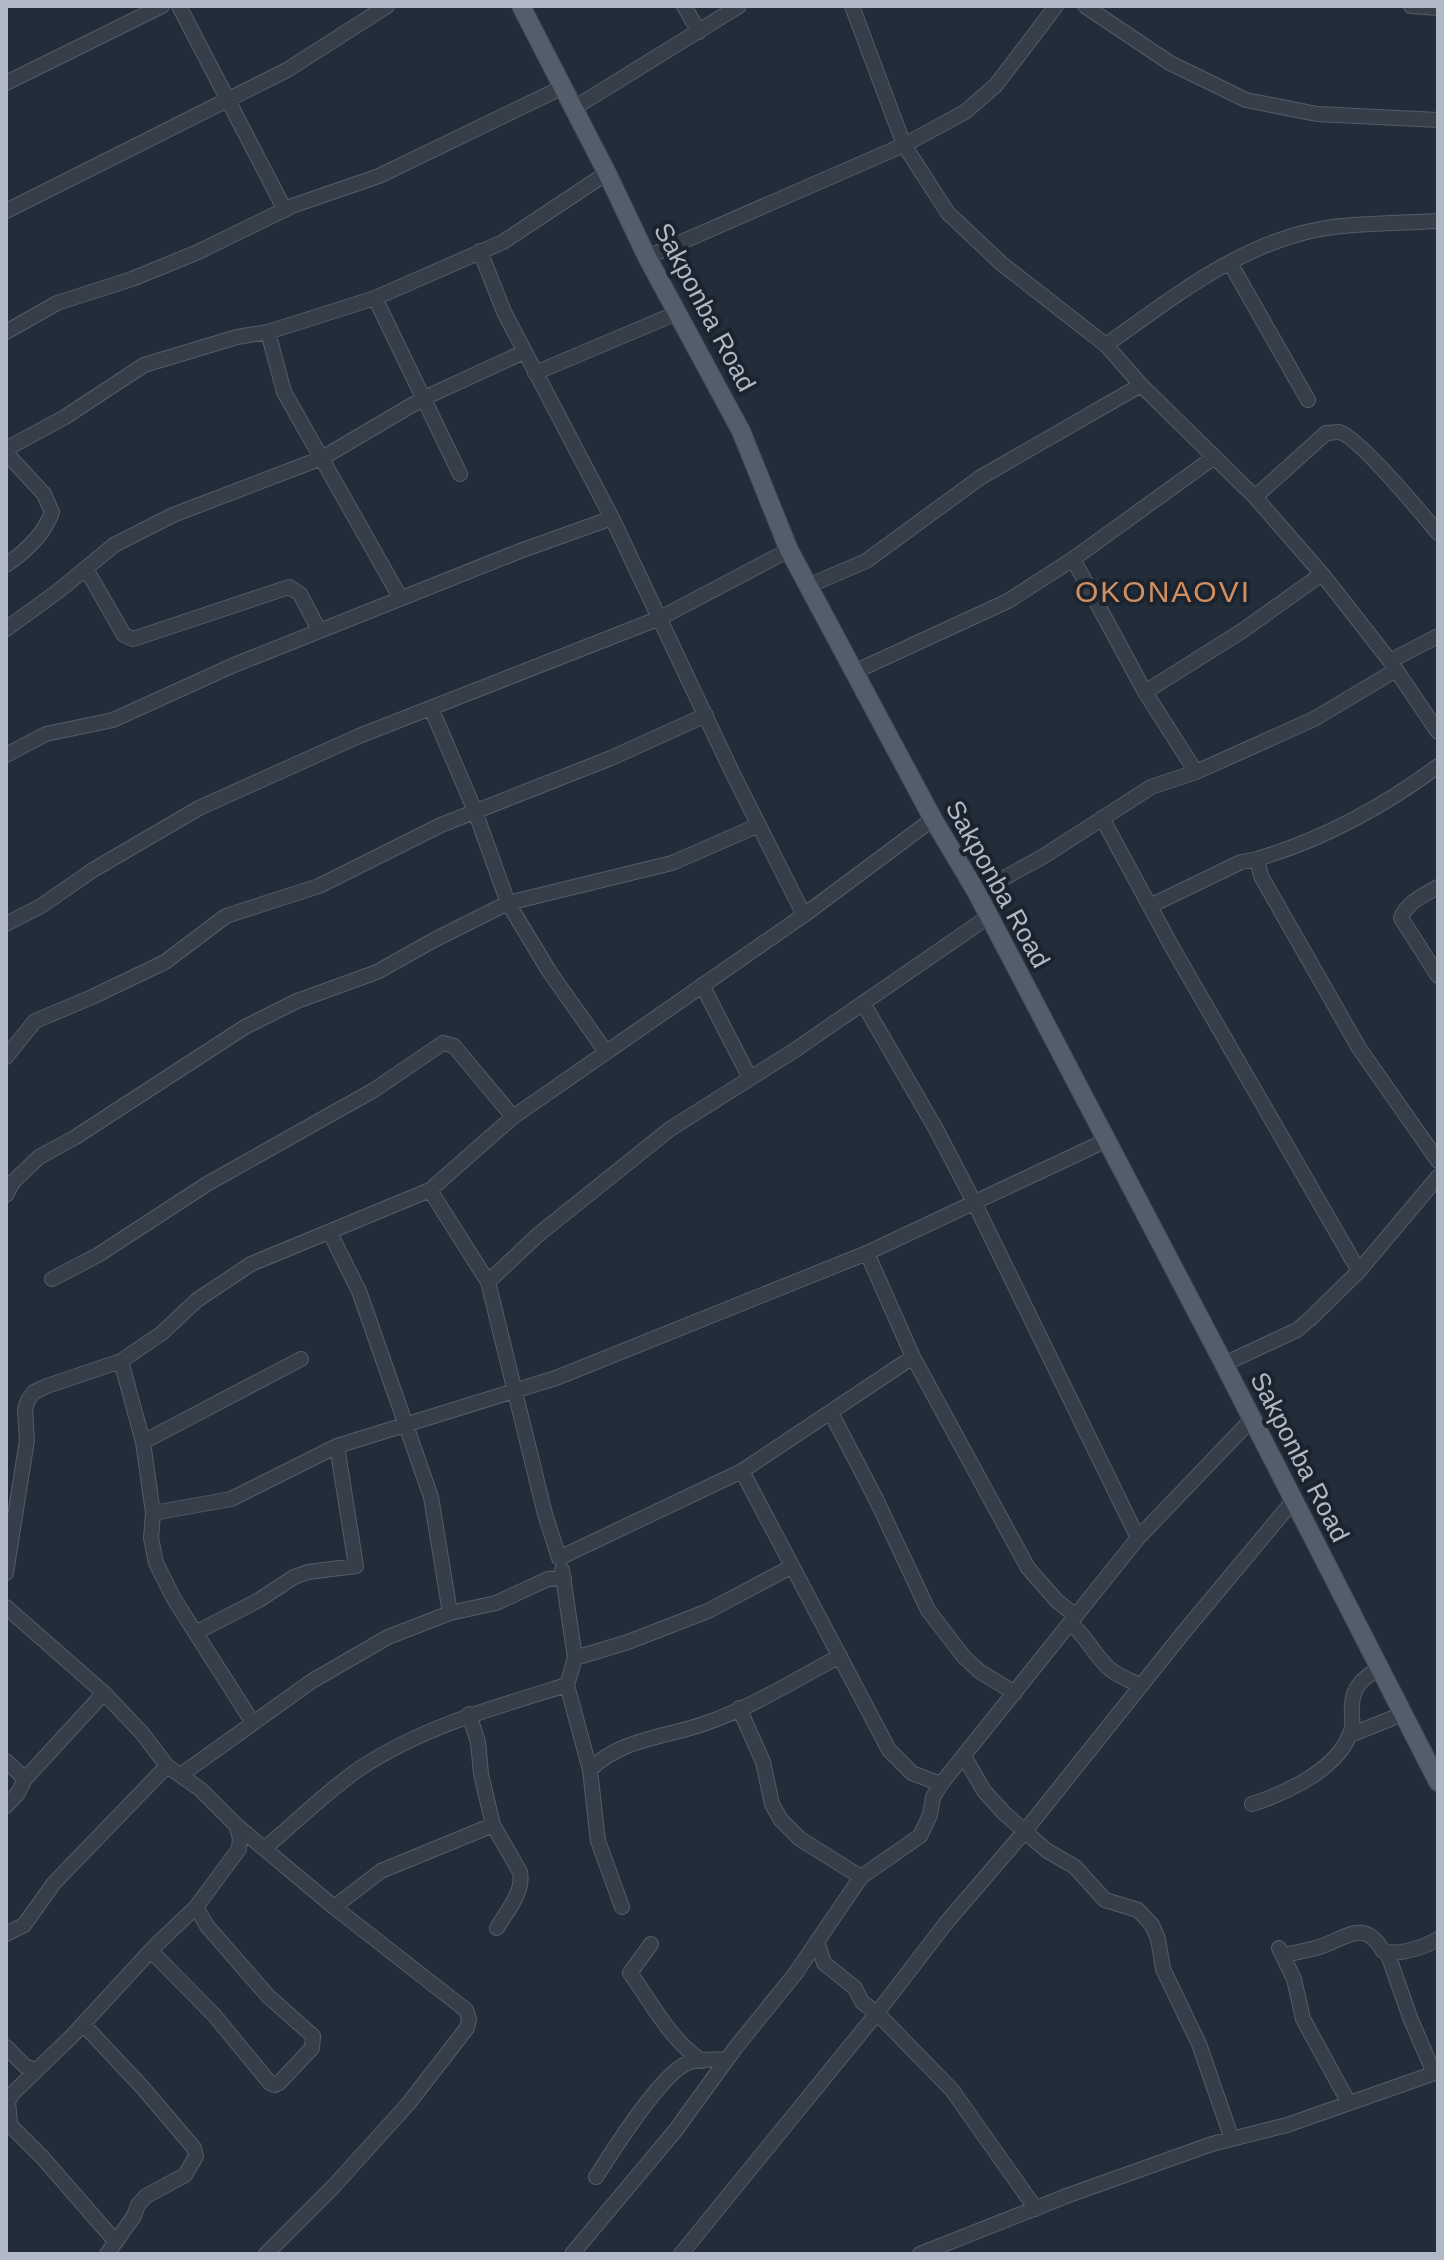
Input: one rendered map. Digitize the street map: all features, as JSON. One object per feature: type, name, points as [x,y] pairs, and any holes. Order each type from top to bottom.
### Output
[{"type":"main road","name":"Sakponba Road","points":[[521,6],[647,257],[741,431],[789,550],[933,819],[977,893],[1224,1364],[1438,1782]]},
{"type":"street","points":[[6,83],[162,6]]},
{"type":"street","points":[[179,6],[285,210]]},
{"type":"street","points":[[6,211],[287,70],[387,6]]},
{"type":"street","points":[[684,6],[699,32]]},
{"type":"street","points":[[574,108],[739,6]]},
{"type":"street","points":[[852,6],[904,145],[948,213],[1002,264],[1106,345],[1141,385],[1255,497],[1322,574],[1393,666],[1438,732]]},
{"type":"street","points":[[647,257],[904,145],[965,112],[996,85],[1056,6]]},
{"type":"street","points":[[1085,6],[1170,63],[1246,100],[1317,114],[1438,120]]},
{"type":"street","points":[[1411,6],[1438,8]]},
{"type":"street","points":[[6,332],[57,303],[132,279],[185,258],[285,210],[379,176],[563,87]]},
{"type":"street","points":[[6,565],[23,553],[42,531],[52,512],[44,494],[6,451],[144,365],[237,337],[268,332],[375,298],[503,242],[607,173]]},
{"type":"street","points":[[1106,345],[1175,296],[1230,263],[1284,239],[1332,227],[1438,221]]},
{"type":"street","points":[[480,251],[504,312],[612,518],[804,915]]},
{"type":"street","points":[[1230,263],[1308,400]]},
{"type":"street","points":[[375,298],[460,474]]},
{"type":"street","points":[[535,373],[677,313]]},
{"type":"street","points":[[268,332],[284,392],[400,597]]},
{"type":"street","points":[[6,629],[114,545],[173,515],[322,458],[424,398],[524,352]]},
{"type":"street","points":[[808,586],[866,561],[981,477],[1141,385]]},
{"type":"street","points":[[1255,497],[1326,433],[1339,432],[1351,439],[1438,533]]},
{"type":"street","points":[[854,672],[1008,601],[1073,559],[1213,458]]},
{"type":"street","points":[[6,755],[46,734],[113,720],[234,665],[400,597],[612,518]]},
{"type":"street","points":[[6,924],[41,906],[93,870],[199,808],[359,736],[660,618],[789,550]]},
{"type":"street","points":[[1073,559],[1145,692],[1196,772]]},
{"type":"street","points":[[86,569],[124,635],[133,639],[289,587],[300,594],[319,630]]},
{"type":"street","points":[[1145,692],[1242,631],[1322,574]]},
{"type":"street","points":[[977,893],[1044,856],[1151,787],[1196,772],[1314,719],[1438,636]]},
{"type":"street","points":[[431,708],[475,811],[508,903],[549,971],[606,1052]]},
{"type":"street","points":[[6,1057],[35,1021],[165,962],[226,916],[319,886],[441,825],[611,758],[706,715]]},
{"type":"street","points":[[1150,906],[1241,862],[1312,840],[1365,815],[1395,798],[1438,766]]},
{"type":"street","points":[[1102,818],[1359,1271]]},
{"type":"street","points":[[6,1573],[27,1440],[25,1410],[34,1392],[121,1361],[162,1333],[197,1300],[251,1264],[430,1190],[513,1117],[804,915],[933,819]]},
{"type":"street","points":[[6,1195],[13,1182],[39,1157],[74,1138],[245,1027],[297,1001],[377,972],[508,903],[672,863],[759,825]]},
{"type":"street","points":[[1257,859],[1261,876],[1359,1048],[1438,1161]]},
{"type":"street","points":[[1438,887],[1413,901],[1401,918],[1438,976]]},
{"type":"street","points":[[488,1282],[539,1234],[670,1129],[988,917]]},
{"type":"street","points":[[702,985],[750,1078]]},
{"type":"street","points":[[863,1003],[974,1202],[1138,1538]]},
{"type":"street","points":[[52,1279],[98,1255],[207,1184],[374,1090],[443,1043],[454,1046],[513,1117]]},
{"type":"street","points":[[153,1513],[231,1499],[337,1446],[556,1378],[867,1253],[1105,1141]]},
{"type":"street","points":[[1224,1364],[1297,1330],[1359,1271],[1438,1177]]},
{"type":"street","points":[[430,1190],[488,1282],[545,1514],[564,1578],[575,1658],[567,1685],[590,1770],[598,1841],[622,1907]]},
{"type":"street","points":[[330,1233],[359,1291],[431,1497],[450,1613]]},
{"type":"street","points":[[867,1253],[913,1357],[1028,1568],[1073,1620],[1102,1662],[1141,1686]]},
{"type":"street","points":[[559,1558],[742,1471],[913,1357]]},
{"type":"street","points":[[143,1442],[301,1359]]},
{"type":"street","points":[[121,1361],[143,1442],[156,1563],[174,1599],[253,1723]]},
{"type":"street","points":[[831,1413],[928,1610],[964,1657],[979,1671],[1015,1693]]},
{"type":"street","points":[[572,2254],[675,2131],[727,2059],[795,1974],[861,1877],[920,1836],[930,1815],[933,1797],[941,1784],[1138,1538],[1251,1420]]},
{"type":"street","points":[[197,1632],[259,1600],[294,1577],[308,1572],[356,1566],[337,1446]]},
{"type":"street","points":[[742,1471],[889,1750],[912,1773],[941,1784]]},
{"type":"street","points":[[681,2254],[946,1923],[1025,1831],[1293,1501]]},
{"type":"street","points":[[575,1658],[628,1642],[708,1611],[791,1567]]},
{"type":"street","points":[[182,1774],[312,1681],[388,1637],[450,1613],[496,1603],[548,1579],[564,1578]]},
{"type":"street","points":[[6,1607],[104,1693],[142,1733],[167,1766],[200,1789],[236,1825],[334,1907],[460,2003],[469,2019],[467,2028],[408,2104],[333,2187],[266,2254]]},
{"type":"street","points":[[590,1770],[609,1754],[637,1742],[709,1722],[840,1656]]},
{"type":"street","points":[[1350,1735],[1357,1686],[1367,1675],[1380,1668]]},
{"type":"street","points":[[265,1848],[357,1771],[405,1742],[469,1714],[567,1685]]},
{"type":"street","points":[[6,1806],[25,1779],[104,1693]]},
{"type":"street","points":[[739,1708],[763,1762],[772,1804],[781,1820],[800,1839],[861,1877]]},
{"type":"street","points":[[469,1714],[478,1742],[481,1774],[493,1825],[522,1881],[497,1928]]},
{"type":"street","points":[[1252,1804],[1290,1790],[1318,1771],[1350,1735],[1403,1714]]},
{"type":"street","points":[[964,1756],[984,1791],[1046,1850],[1075,1867],[1105,1900],[1138,1910],[1152,1925],[1158,1939],[1163,1969],[1199,2044],[1232,2139]]},
{"type":"street","points":[[6,1761],[25,1779]]},
{"type":"street","points":[[200,1789],[203,1761]]},
{"type":"street","points":[[6,1934],[24,1925],[54,1883],[167,1766]]},
{"type":"street","points":[[83,2024],[143,2088],[194,2148],[196,2156],[185,2175],[146,2196],[112,2248],[8,2122],[8,2102],[35,2070],[196,1907],[239,1849],[236,1825]]},
{"type":"street","points":[[334,1907],[381,1871],[493,1825]]},
{"type":"street","points":[[151,1951],[214,2015],[270,2083],[279,2083],[312,2048],[313,2036],[268,1996],[207,1926],[196,1907]]},
{"type":"street","points":[[920,2254],[1232,2139],[1287,2125],[1436,2073],[1411,2020],[1387,1952],[1369,1934],[1358,1932],[1319,1948],[1281,1952],[1294,1979],[1303,2019],[1349,2103]]},
{"type":"street","points":[[1387,1952],[1391,1954],[1413,1949],[1438,1939]]},
{"type":"street","points":[[817,1941],[824,1963],[855,1988],[862,2002],[877,2013],[952,2090],[1036,2209]]},
{"type":"street","points":[[651,1944],[630,1973],[663,2022],[690,2053],[702,2061]]},
{"type":"street","points":[[6,2047],[25,2066],[35,2070]]},
{"type":"street","points":[[596,2177],[629,2127],[672,2076],[688,2063],[727,2059]]},
{"type":"district","name":"OKONAOVI","points":[[1163,591]]}]
